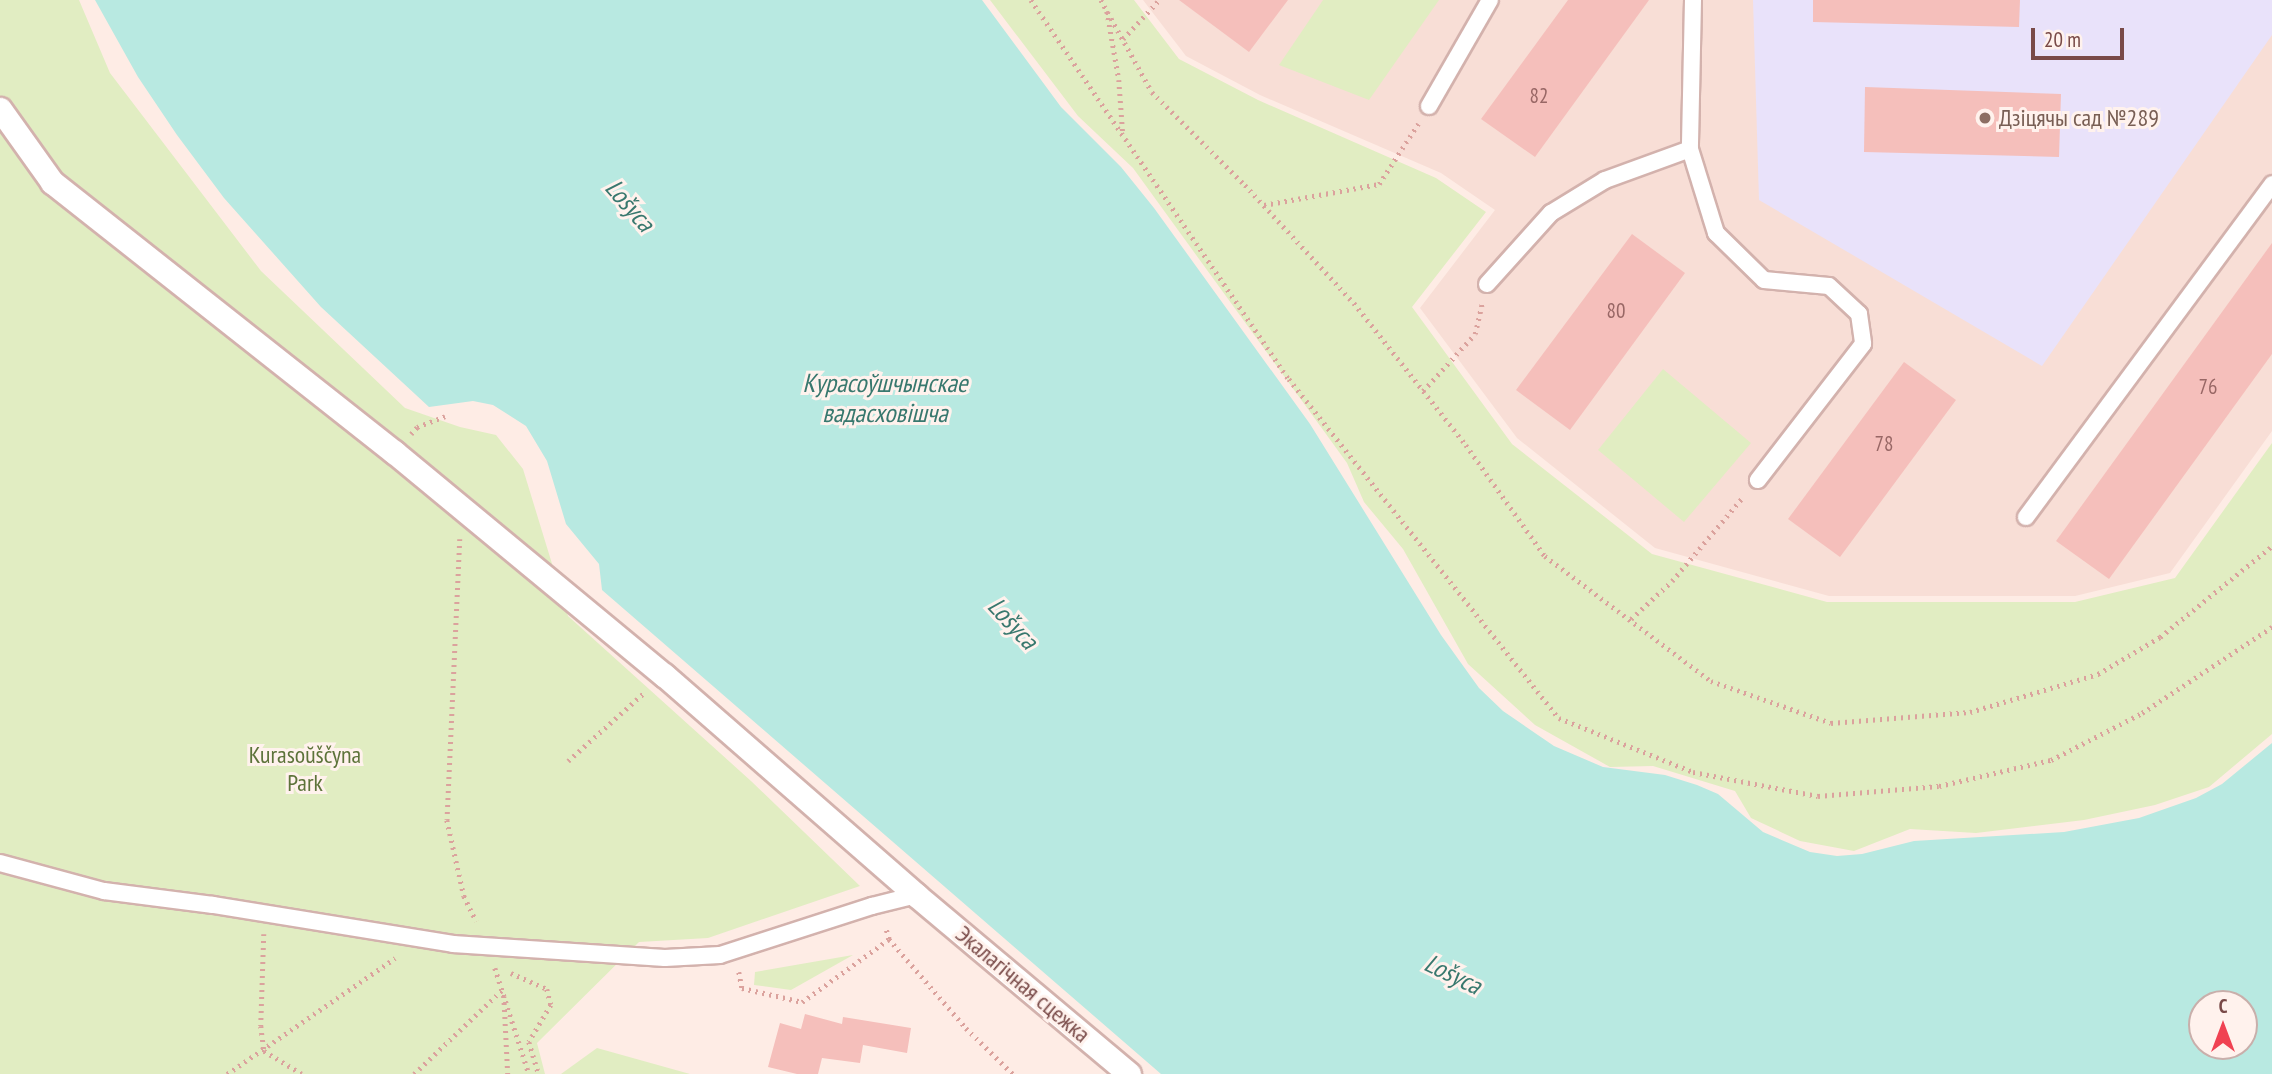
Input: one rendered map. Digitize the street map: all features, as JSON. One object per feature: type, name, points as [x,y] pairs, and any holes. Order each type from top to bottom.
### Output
[{"type":"street","name":"Экалагічная сцежка","points":[[0,109],[52,182],[459,506],[664,675],[916,895],[1129,1074]]},
{"type":"lane","points":[[1429,106],[1490,0]]},
{"type":"lane","points":[[1693,0],[1690,149],[1716,233],[1764,280],[1829,286],[1859,314],[1863,344],[1758,480]]},
{"type":"lane","points":[[1487,284],[1550,213],[1605,180],[1690,149]]},
{"type":"lane","points":[[2026,517],[2272,184]]},
{"type":"lane","points":[[0,863],[104,891],[213,905],[453,944],[665,958],[720,955],[872,906],[916,895]]},
{"type":"path","points":[[1031,0],[1289,379],[1559,718],[1693,772],[1818,796],[1940,786],[2051,760],[2142,713],[2272,627]]},
{"type":"path","points":[[1101,0],[1152,92],[1264,205],[1354,303],[1545,556],[1711,681],[1831,723],[1970,712],[2098,674],[2160,637],[2272,546]]},
{"type":"path","points":[[1123,39],[1159,0]]},
{"type":"path","points":[[1106,7],[1119,80],[1124,135]]},
{"type":"path","points":[[1264,205],[1379,184],[1429,106]]},
{"type":"path","points":[[1423,391],[1475,334]]},
{"type":"path","points":[[417,428],[445,416]]},
{"type":"path","points":[[1631,619],[1672,581],[1758,480]]},
{"type":"path","points":[[459,506],[460,579],[447,820],[464,896],[495,967],[529,1074]]},
{"type":"path","points":[[568,761],[664,675]]},
{"type":"path","points":[[882,920],[889,939],[966,1028],[1013,1074]]},
{"type":"path","points":[[264,934],[261,1026],[264,1051]]},
{"type":"path","points":[[738,961],[742,988],[802,1002],[889,939]]},
{"type":"path","points":[[228,1074],[402,953]]},
{"type":"path","points":[[495,967],[547,989],[551,1005],[529,1042],[539,1074]]},
{"type":"path","points":[[414,1074],[503,989]]},
{"type":"path","points":[[503,989],[508,1074]]},
{"type":"path","points":[[264,1051],[302,1074]]},
{"type":"shaded area","points":[[1143,0],[2272,0],[2272,431],[2170,573],[2075,596],[1829,596],[1655,548],[1517,438],[1420,308],[1495,210],[1441,173],[1260,95],[1186,56]]},
{"type":"shaded area","name":"Дзіцячы сад №289","points":[[1753,0],[2272,0],[2272,35],[2042,366],[1759,200]]},
{"type":"green space","name":"Kurasoŭščyna Park","points":[[0,0],[79,0],[110,73],[261,271],[405,408],[460,427],[496,435],[523,469],[568,616],[751,781],[860,886],[708,938],[639,942],[537,1043],[545,1074],[0,1074]]},
{"type":"green space","points":[[990,0],[1134,0],[1179,59],[1258,100],[1436,178],[1486,212],[1412,307],[1512,444],[1652,554],[1827,602],[2075,602],[2175,578],[2272,443],[2272,734],[2209,787],[2155,805],[2084,820],[1976,833],[1910,829],[1854,851],[1800,841],[1751,818],[1735,791],[1653,766],[1610,767],[1535,725],[1468,664],[1403,549],[1364,502],[1347,463],[1133,168],[1078,116]]},
{"type":"green space","points":[[1323,0],[1439,0],[1369,100],[1279,65]]},
{"type":"green space","points":[[1663,369],[1751,443],[1684,522],[1598,450]]},
{"type":"green space","points":[[853,955],[791,990],[754,985],[755,972]]},
{"type":"green space","points":[[597,1048],[690,1074],[561,1074]]},
{"type":"water","name":"Курасоўшчынскае вадасховішча","points":[[95,0],[982,0],[1061,107],[1121,167],[1154,208],[1310,424],[1441,635],[1479,688],[1503,711],[1554,746],[1603,767],[1665,775],[1697,785],[1718,794],[1763,832],[1810,852],[1837,856],[1862,854],[1914,841],[2064,832],[2139,818],[2196,798],[2222,784],[2272,743],[2272,1074],[1161,1074],[602,590],[599,564],[566,524],[547,461],[526,426],[493,405],[473,401],[429,407],[321,307],[224,198],[138,77]]},
{"type":"building","points":[[1179,0],[1288,0],[1249,52]]},
{"type":"building","points":[[1568,0],[1649,0],[1535,157],[1481,119]]},
{"type":"building","points":[[1813,0],[2020,0],[2019,27],[1813,22]]},
{"type":"building","points":[[1865,87],[2061,94],[2059,157],[1864,152]]},
{"type":"building","points":[[1632,234],[1685,273],[1570,430],[1516,390]]},
{"type":"building","points":[[2272,243],[2272,354],[2109,579],[2056,541]]},
{"type":"building","points":[[1904,362],[1956,400],[1840,557],[1788,519]]},
{"type":"building","points":[[805,1014],[842,1024],[843,1017],[911,1028],[907,1053],[863,1045],[860,1063],[822,1058],[818,1074],[797,1074],[768,1067],[780,1023],[801,1029]]},
{"type":"place","name":"Дзіцячы сад №289","points":[[1985,118]]},
{"type":"water label","name":"Lošyca","points":[[630,205]]},
{"type":"water label","name":"Lošyca","points":[[1013,623]]},
{"type":"water label","name":"Lošyca","points":[[1453,974]]}]
